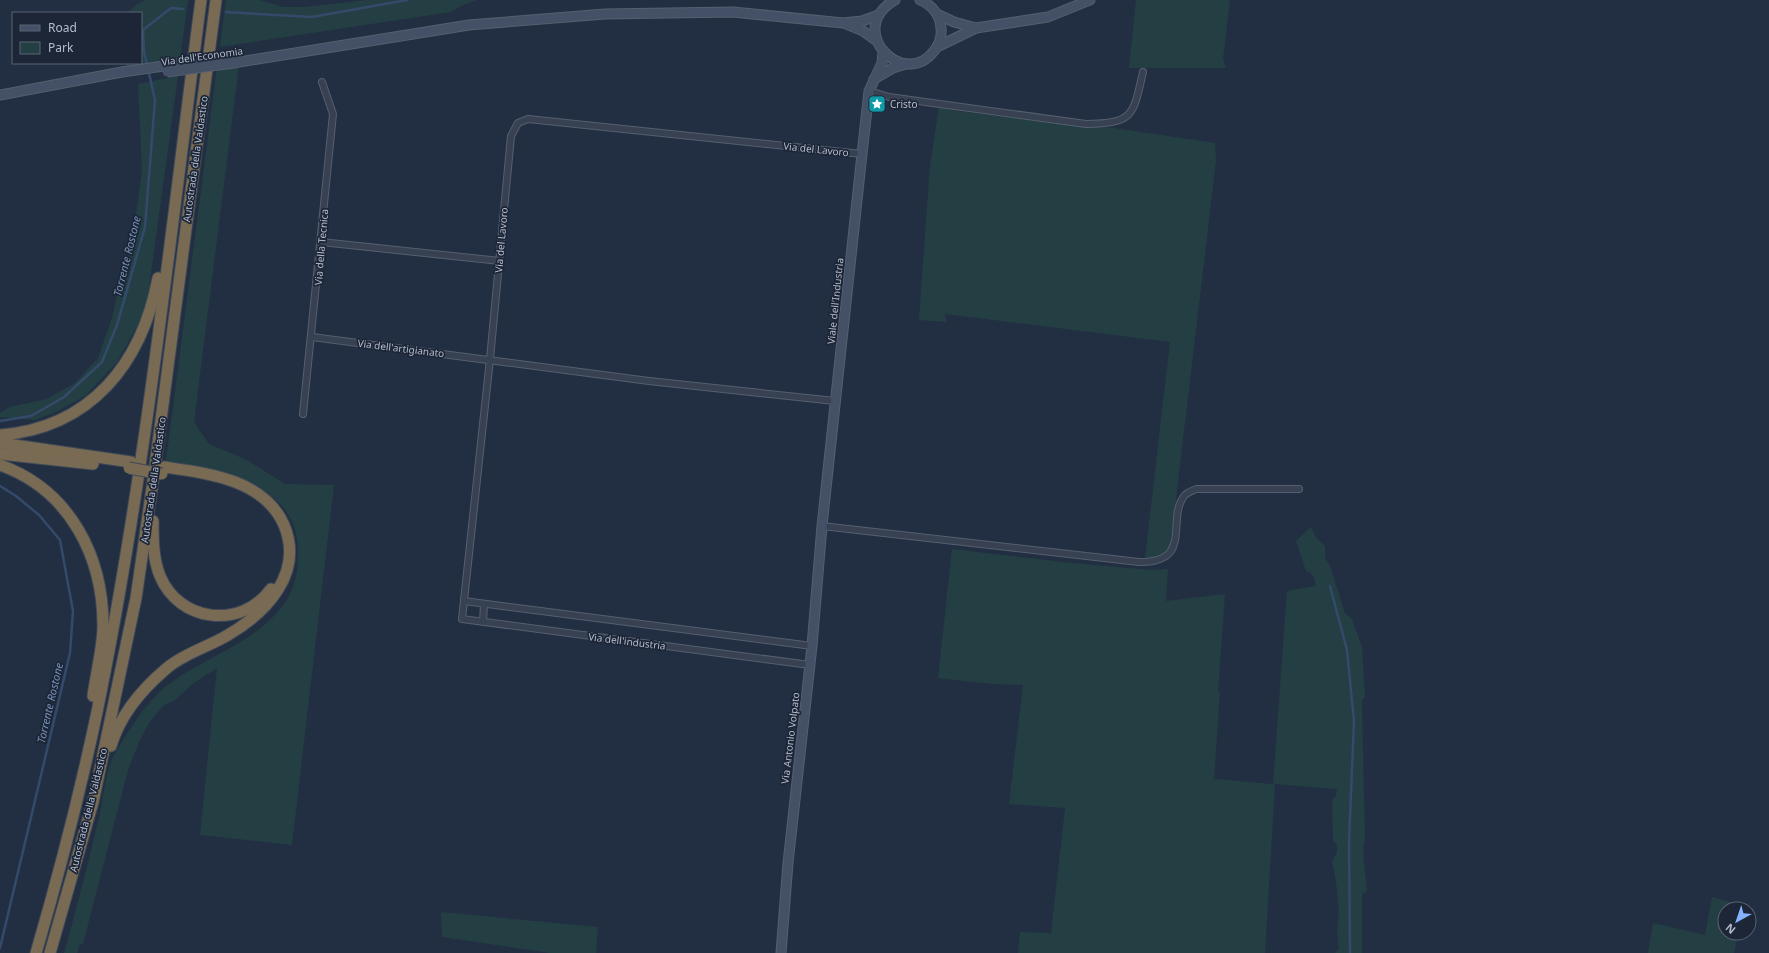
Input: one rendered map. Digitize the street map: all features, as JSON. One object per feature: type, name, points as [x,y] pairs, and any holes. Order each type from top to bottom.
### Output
[{"type":"highway","name":"Autostrada della Valdastico","points":[[36,953],[76,804],[105,669],[146,424],[201,0]]},
{"type":"highway","name":"Autostrada della Valdastico","points":[[50,953],[93,802],[136,598],[160,474],[216,0]]},
{"type":"highway","points":[[0,435],[34,430],[77,411],[111,381],[128,360],[142,335],[149,315],[158,279],[183,90],[198,24]]},
{"type":"highway","points":[[0,443],[130,465],[160,474],[226,485],[253,498],[270,514],[281,537],[283,551],[282,567],[275,584],[257,604],[237,614],[217,616],[191,610],[172,596],[159,575],[155,560],[153,534],[160,474]]},
{"type":"highway","points":[[0,454],[130,465]]},
{"type":"highway","points":[[0,465],[20,472],[41,486],[57,501],[79,530],[90,550],[97,574],[103,630],[76,804]]},
{"type":"highway","points":[[93,802],[114,734],[126,712],[144,691],[168,668],[195,651],[228,635],[264,609],[285,580],[290,564],[289,544],[282,520],[273,507],[260,496],[244,485],[225,478],[160,474]]},
{"type":"main road","points":[[895,0],[889,3],[879,15],[875,32],[877,41],[883,52],[899,62],[918,62]]},
{"type":"main road","points":[[922,0],[931,6],[937,14],[941,31],[937,47]]},
{"type":"main road","points":[[873,80],[893,68],[925,59],[937,47],[976,28],[1048,17],[1090,0]]},
{"type":"main road","name":"Via dell'Economia","points":[[0,95],[102,76],[123,75],[305,51],[469,25],[605,14],[733,12],[843,23]]},
{"type":"main road","points":[[937,14],[954,22],[976,28]]},
{"type":"main road","points":[[843,23],[862,21],[879,15]]},
{"type":"main road","points":[[843,23],[863,31],[877,41]]},
{"type":"main road","name":"Viale dell'Industria","points":[[822,526],[869,91],[882,63],[883,52]]},
{"type":"main road","name":"Via Antonio Volpato","points":[[781,953],[788,863],[812,646],[822,526]]},
{"type":"street","points":[[869,91],[889,97],[1086,124],[1106,123],[1118,122],[1129,116],[1135,106],[1143,72]]},
{"type":"street","name":"Via della Tecnica","points":[[303,414],[312,337],[333,114],[322,82]]},
{"type":"street","name":"Via del Lavoro","points":[[490,359],[511,136],[518,123],[528,119],[862,154]]},
{"type":"street","points":[[321,242],[500,261]]},
{"type":"street","name":"Via dell'artigianato","points":[[312,337],[490,359]]},
{"type":"street","points":[[490,359],[649,381],[835,401]]},
{"type":"street","name":"Via dell'industria","points":[[490,359],[462,619],[810,665]]},
{"type":"street","points":[[822,526],[1154,563],[1162,559],[1173,547],[1182,499],[1186,493],[1196,489],[1299,489]]},
{"type":"street","name":"Via dell'industria","points":[[464,601],[812,646]]},
{"type":"street","points":[[482,622],[484,604]]},
{"type":"green space","points":[[146,0],[188,0],[180,59],[127,69],[126,64],[142,64],[142,12],[129,12],[137,4]]},
{"type":"green space","points":[[226,0],[260,0],[283,7],[305,7],[367,0],[477,0],[461,6],[451,12],[220,47]]},
{"type":"green space","points":[[1136,0],[1230,0],[1223,59],[1226,68],[1129,68]]},
{"type":"green space","points":[[239,65],[194,422],[209,444],[247,460],[285,484],[334,485],[292,845],[200,835],[217,668],[191,685],[174,701],[164,705],[149,723],[139,742],[128,770],[83,944],[80,944],[77,953],[64,953],[92,848],[109,767],[120,745],[140,715],[163,689],[186,673],[243,641],[269,621],[285,603],[296,578],[298,556],[295,531],[287,512],[272,496],[254,485],[233,476],[166,461],[217,67]]},
{"type":"green space","points":[[178,76],[146,310],[117,362],[85,396],[54,413],[34,420],[0,417],[0,413],[10,407],[47,399],[75,383],[98,358],[112,318],[120,282],[132,244],[142,171],[138,84]]},
{"type":"green space","points":[[939,106],[957,111],[1089,128],[1100,126],[1215,143],[1216,161],[1170,549],[1160,559],[1145,558],[1170,342],[945,314],[947,322],[919,320],[930,165]]},
{"type":"green space","points":[[1311,527],[1317,539],[1325,546],[1325,558],[1330,566],[1345,613],[1352,619],[1362,647],[1365,697],[1362,700],[1365,839],[1364,858],[1367,891],[1362,894],[1362,953],[1335,953],[1339,948],[1337,931],[1339,910],[1332,861],[1337,852],[1337,846],[1333,840],[1332,804],[1333,799],[1336,796],[1337,789],[1275,784],[1265,953],[1018,953],[1020,932],[1051,933],[1065,808],[1009,804],[1023,685],[992,684],[938,678],[952,549],[1072,563],[1151,570],[1168,569],[1166,601],[1225,594],[1218,691],[1220,691],[1214,779],[1273,784],[1287,591],[1316,586],[1313,577],[1306,571],[1296,541]]},
{"type":"green space","points":[[1712,897],[1727,901],[1717,901],[1717,941],[1736,941],[1734,953],[1648,953],[1653,923],[1705,935]]},
{"type":"green space","points":[[441,912],[598,927],[596,953],[550,953],[442,937]]},
{"type":"waterway","name":"Torrente Rostone","points":[[226,12],[312,17],[407,0]]},
{"type":"waterway","name":"Torrente Rostone","points":[[0,421],[31,416],[64,397],[102,362],[117,325],[145,227],[155,100],[144,51],[143,30],[171,8],[183,9]]},
{"type":"waterway","name":"Torrente Rostone","points":[[0,486],[16,496],[39,515],[60,540],[73,611],[70,653],[0,948]]},
{"type":"waterway","points":[[1330,586],[1347,650],[1354,721],[1349,841],[1350,953]]},
{"type":"place","name":"Cristo","points":[[877,104]]}]
